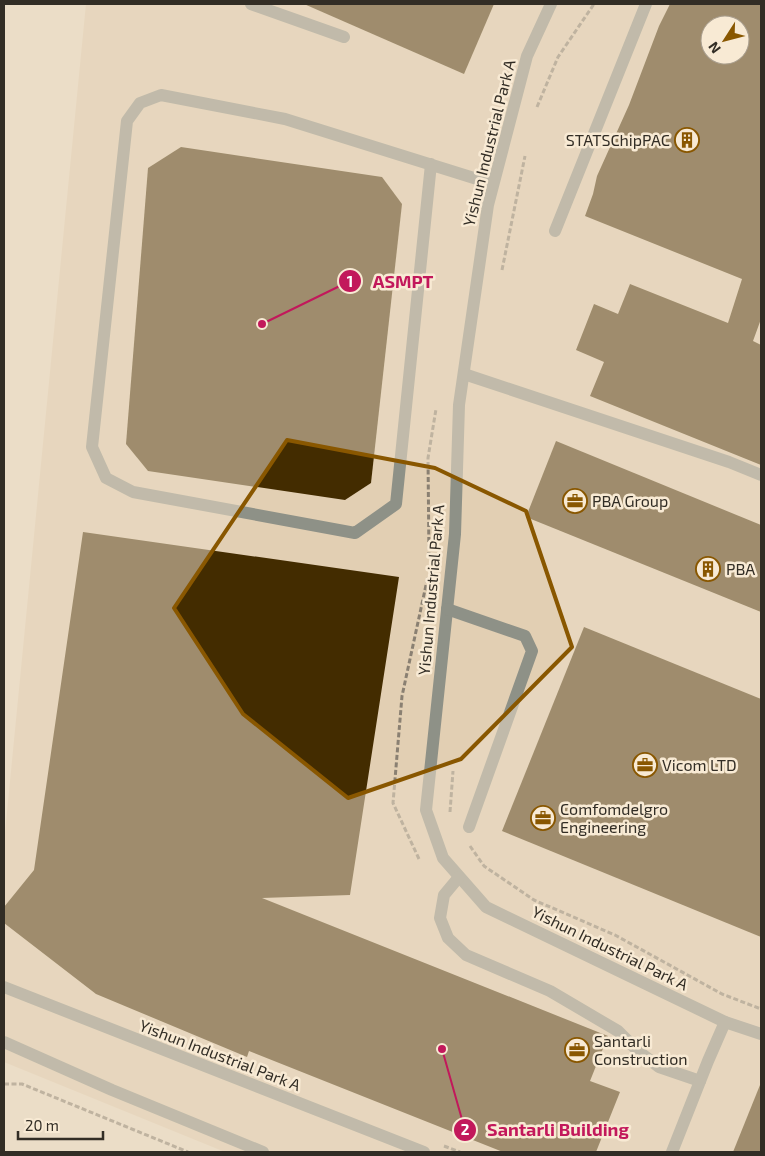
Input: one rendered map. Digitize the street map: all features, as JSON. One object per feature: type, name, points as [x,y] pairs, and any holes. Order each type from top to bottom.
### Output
[{"type":"street","points":[[251,4],[344,37]]},
{"type":"street","name":"Yishun Industrial Park A","points":[[551,4],[527,56],[488,205],[459,405],[455,534],[426,810],[442,858],[486,907],[725,1022],[761,1034]]},
{"type":"street","points":[[555,231],[646,4]]},
{"type":"street","points":[[431,164],[396,504],[355,533],[132,492],[106,478],[92,447],[127,121],[140,103],[161,95],[285,118],[431,164],[493,184]]},
{"type":"street","points":[[464,374],[729,462],[761,475]]},
{"type":"street","points":[[447,609],[525,636],[532,651],[469,827]]},
{"type":"street","points":[[460,877],[444,895],[440,918],[448,938],[466,955],[550,991],[618,1031],[638,1051],[659,1067],[700,1081]]},
{"type":"street","name":"Yishun Industrial Park A","points":[[4,987],[424,1152]]},
{"type":"street","points":[[672,1152],[725,1022]]},
{"type":"street","points":[[4,1042],[112,1090],[263,1152]]},
{"type":"path","points":[[535,111],[558,57],[594,4]]},
{"type":"path","points":[[501,273],[526,148]]},
{"type":"path","points":[[430,566],[428,458],[438,400]]},
{"type":"path","points":[[422,865],[393,802],[402,696],[428,576]]},
{"type":"path","points":[[450,820],[454,764]]},
{"type":"path","points":[[467,843],[484,866],[534,900],[615,935],[722,994],[761,1008]]},
{"type":"path","points":[[4,1084],[22,1084],[188,1152]]},
{"type":"highlighted area","points":[[287,440],[435,468],[526,511],[572,647],[461,759],[348,798],[243,714],[174,608]]},
{"type":"shaded area","points":[[86,4],[761,4],[761,1152],[225,1152],[4,1062],[4,843]]},
{"type":"building","points":[[304,4],[494,4],[464,74]]},
{"type":"building","points":[[670,4],[761,4],[761,319],[753,341],[761,345],[761,465],[590,396],[604,362],[576,350],[594,304],[618,314],[630,284],[728,323],[742,279],[585,216],[597,176],[629,105],[659,26]]},
{"type":"building","points":[[181,147],[382,177],[402,204],[371,483],[345,500],[148,471],[126,444],[148,168]]},
{"type":"building","name":"PBA","points":[[556,441],[761,525],[761,612],[526,517]]},
{"type":"building","points":[[83,532],[399,577],[350,895],[262,898],[608,1036],[590,1081],[620,1092],[596,1152],[503,1152],[249,1051],[247,1057],[96,994],[4,923],[4,907],[34,870]]},
{"type":"building","name":"Vicom LTD","points":[[584,627],[761,699],[761,937],[502,831]]},
{"type":"building","points":[[760,1085],[761,1152],[733,1152]]},
{"type":"place","name":"STATSChipPAC","points":[[687,140]]},
{"type":"place","name":"ASMPT","points":[[262,324]]},
{"type":"place","name":"PBA Group","points":[[575,501]]},
{"type":"place","name":"PBA","points":[[708,569]]},
{"type":"place","name":"Vicom LTD","points":[[645,765]]},
{"type":"place","name":"Comfomdelgro Engineering","points":[[543,818]]},
{"type":"place","name":"Santarli Building","points":[[442,1049]]},
{"type":"place","name":"Santarli Construction","points":[[577,1050]]}]
